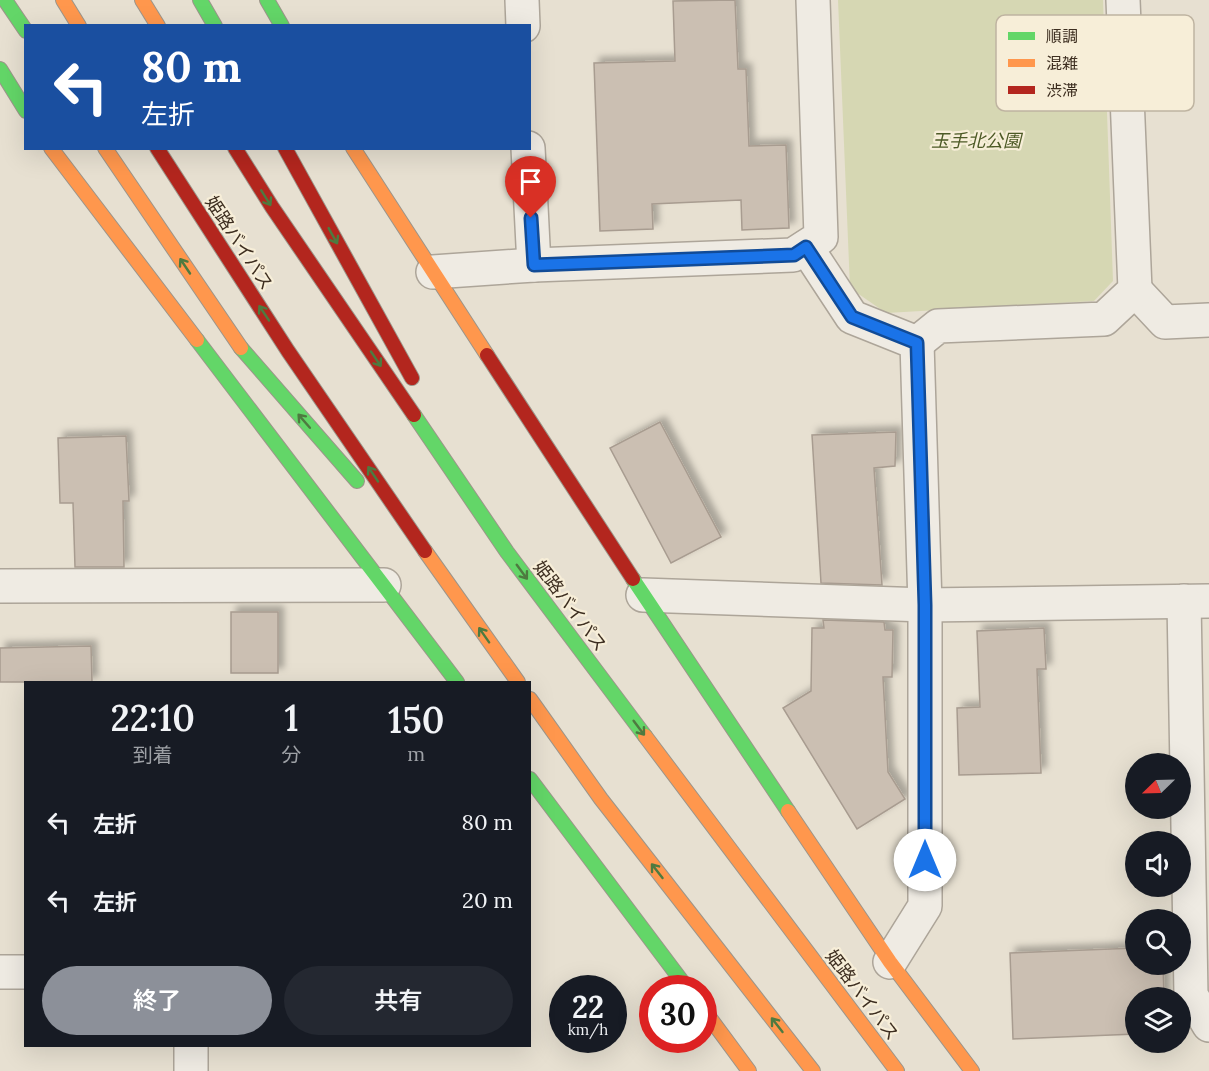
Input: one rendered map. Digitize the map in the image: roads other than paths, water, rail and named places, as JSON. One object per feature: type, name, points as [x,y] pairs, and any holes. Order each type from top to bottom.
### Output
[{"type":"main road","points":[[4,0],[24,28]]},
{"type":"main road","points":[[63,0],[79,24]]},
{"type":"main road","points":[[142,0],[157,24]]},
{"type":"main road","points":[[200,0],[214,24]]},
{"type":"main road","points":[[267,0],[281,24]]},
{"type":"main road","points":[[0,69],[24,108]]},
{"type":"main road","points":[[53,150],[456,681]]},
{"type":"main road","points":[[106,150],[242,350],[453,591]]},
{"type":"main road","name":"姫路バイパス","points":[[158,150],[224,255],[453,591],[517,681]]},
{"type":"main road","name":"姫路バイパス","points":[[236,150],[272,207],[507,552],[897,1071]]},
{"type":"main road","points":[[286,150],[416,386]]},
{"type":"main road","points":[[354,150],[643,595],[890,962],[972,1071]]},
{"type":"main road","points":[[439,428],[507,552]]},
{"type":"main road","points":[[531,700],[600,799],[813,1071]]},
{"type":"main road","points":[[531,780],[677,975]]},
{"type":"main road","points":[[717,1028],[749,1071]]},
{"type":"street","points":[[522,0],[523,24]]},
{"type":"street","points":[[433,272],[534,265],[794,255],[821,237],[813,0]]},
{"type":"street","points":[[1122,0],[1123,15]]},
{"type":"street","points":[[1127,111],[1135,290],[1165,322],[1209,320]]},
{"type":"street","points":[[528,150],[534,265]]},
{"type":"street","points":[[806,247],[852,317],[917,343]]},
{"type":"street","points":[[917,343],[938,326],[1104,319],[1135,290]]},
{"type":"street","points":[[890,962],[925,906],[925,605],[917,343]]},
{"type":"street","points":[[0,586],[384,585]]},
{"type":"street","points":[[643,595],[925,605],[1196,601],[1191,995],[1209,1025]]},
{"type":"street","points":[[0,972],[24,972]]},
{"type":"street","points":[[191,1047],[191,1071]]},
{"type":"park label","name":"玉手北公園","points":[[976,141]]}]
